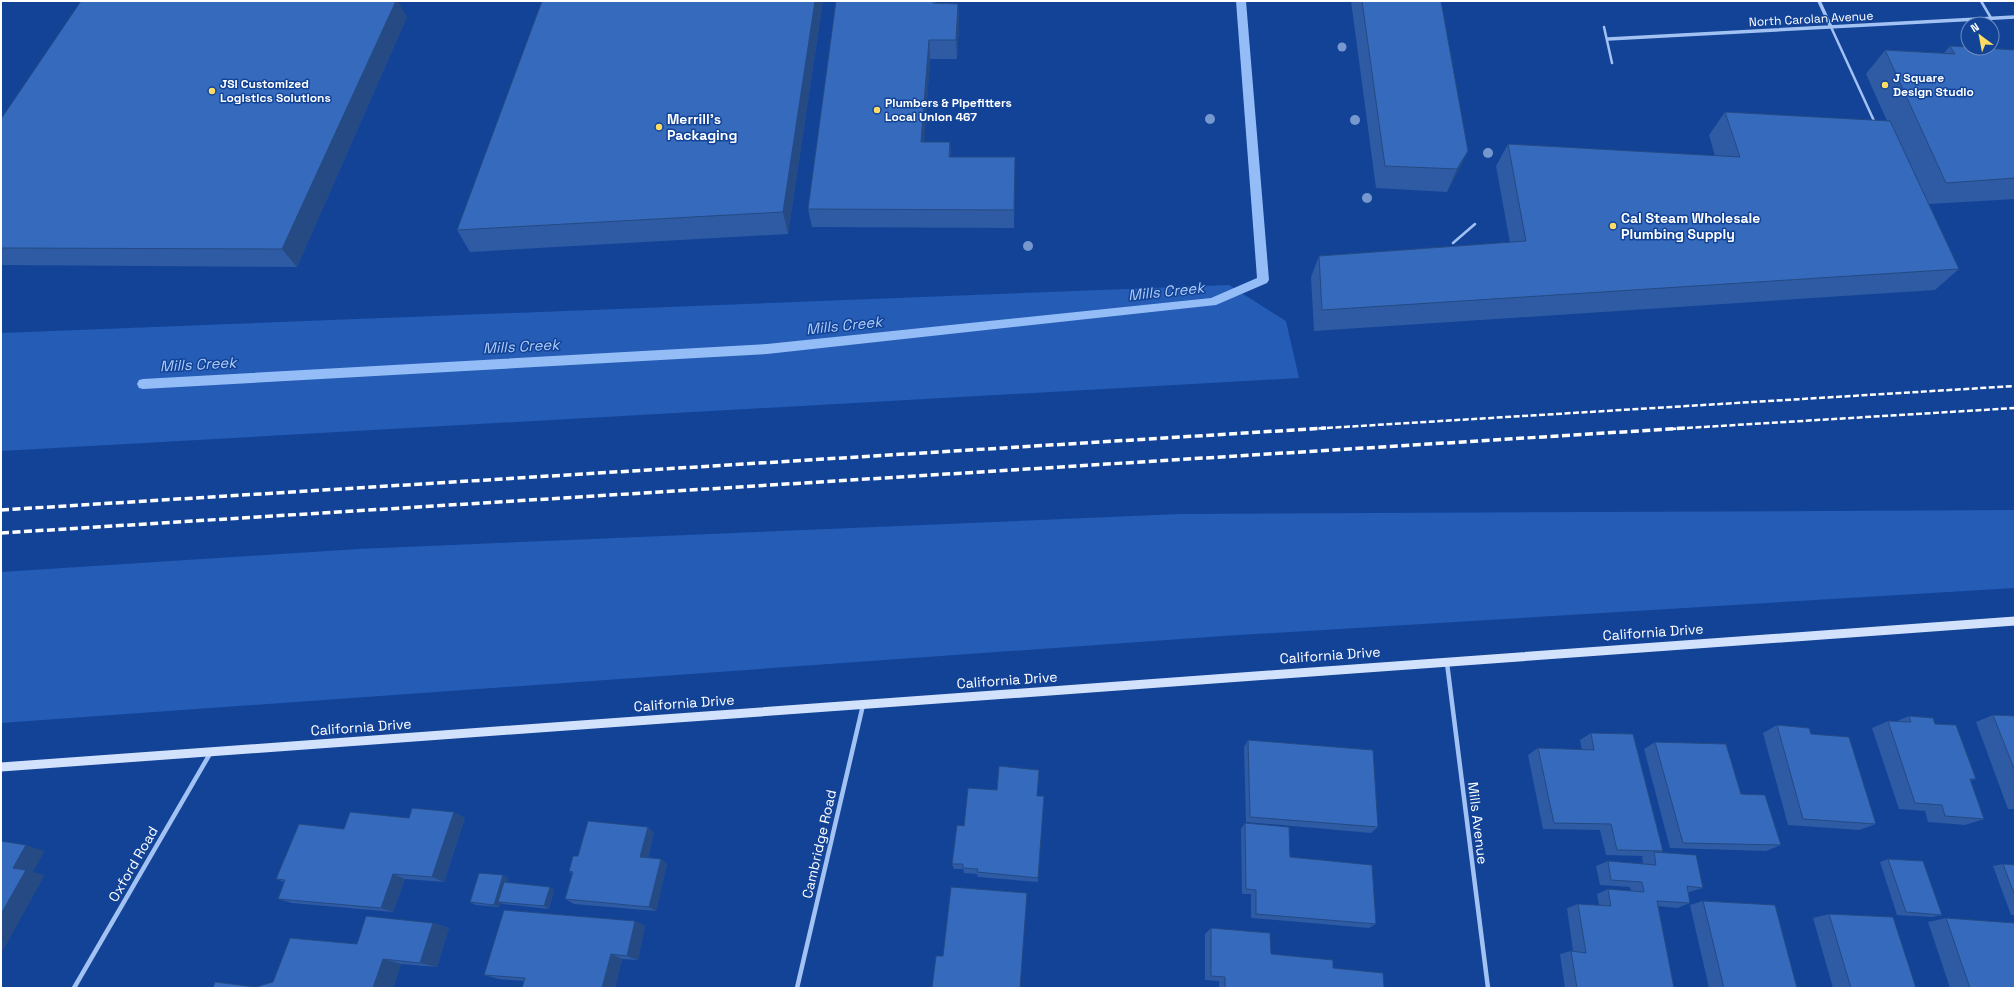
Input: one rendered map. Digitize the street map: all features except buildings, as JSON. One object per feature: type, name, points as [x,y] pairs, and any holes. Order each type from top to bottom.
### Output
[{"type":"street","points":[[1819,1],[1831,27]]},
{"type":"street","name":"North Carolan Avenue","points":[[2000,18],[2015,17]]},
{"type":"street","name":"North Carolan Avenue","points":[[1608,39],[1960,20]]},
{"type":"street","name":"California Drive","points":[[1,767],[1447,661],[2015,622]]},
{"type":"street","name":"Mills Avenue","points":[[1447,661],[1488,988]]},
{"type":"street","name":"Cambridge Road","points":[[797,988],[864,704]]},
{"type":"street","name":"Oxford Road","points":[[74,988],[211,752]]},
{"type":"lane","points":[[1981,1],[1990,16]]},
{"type":"lane","points":[[1604,27],[1608,39],[1612,63]]},
{"type":"lane","points":[[1831,27],[1876,125]]},
{"type":"lane","points":[[1453,242],[1475,224]]},
{"type":"shaded area","points":[[1229,285],[1286,321],[1299,378],[1,451],[1,333]]},
{"type":"shaded area","points":[[2015,510],[2015,588],[1223,636],[1,723],[1,572],[358,549],[1180,514]]},
{"type":"waterway","name":"Mills Creek","points":[[143,384],[767,349],[1212,302],[1263,280],[1241,1]]},
{"type":"railway","points":[[1310,429],[2015,386]]},
{"type":"railway","points":[[1670,429],[2015,408]]},
{"type":"railway","points":[[1,510],[1326,428]]},
{"type":"railway","points":[[1,533],[1686,428]]},
{"type":"place","name":"J Square Design Studio","points":[[1885,85]]},
{"type":"place","name":"JSI Customized Logistics Solutions","points":[[212,91]]},
{"type":"place","name":"Plumbers & Pipefitters Local Union 467","points":[[877,110]]},
{"type":"place","name":"Merrill’s Packaging","points":[[659,127]]},
{"type":"place","name":"Cal Steam Wholesale Plumbing Supply","points":[[1613,226]]}]
